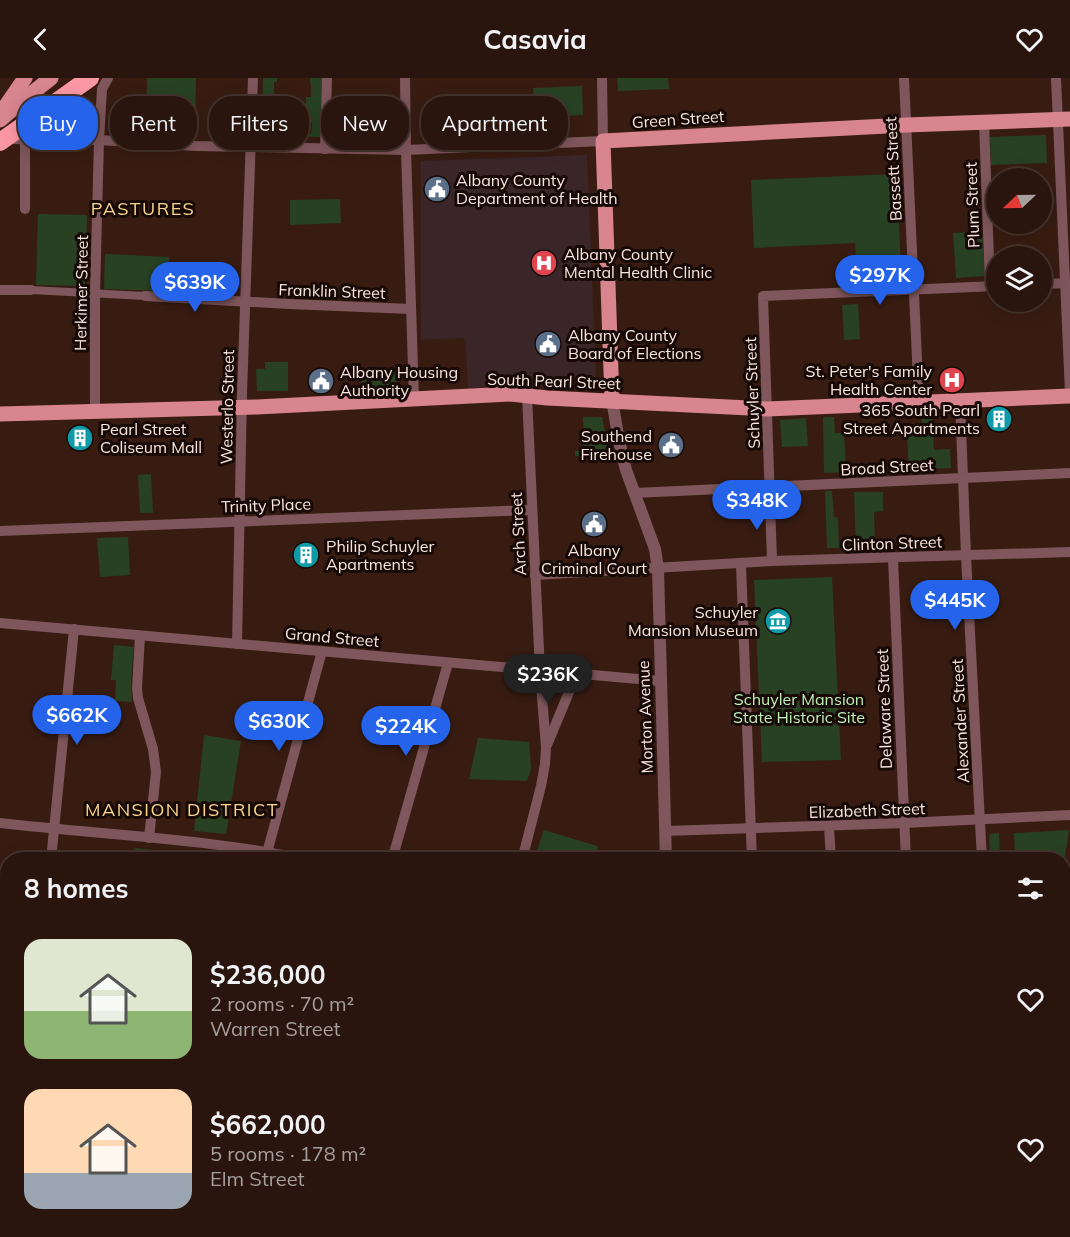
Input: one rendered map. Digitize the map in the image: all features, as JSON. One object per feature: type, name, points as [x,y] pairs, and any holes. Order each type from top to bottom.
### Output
[{"type":"highway","points":[[0,140],[90,78]]},
{"type":"main road","points":[[0,114],[25,78]]},
{"type":"main road","points":[[0,120],[51,78]]},
{"type":"main road","name":"Green Street","points":[[603,141],[1064,119]]},
{"type":"main road","points":[[603,141],[612,400]]},
{"type":"main road","name":"South Pearl Street","points":[[0,414],[242,407],[511,394],[767,409],[1070,394]]},
{"type":"street","name":"Herkimer Street","points":[[95,411],[99,140],[102,89],[108,78]]},
{"type":"street","name":"Westerlo Street","points":[[252,96],[253,78]]},
{"type":"street","points":[[327,78],[327,96]]},
{"type":"street","points":[[405,78],[405,96]]},
{"type":"street","points":[[602,78],[603,141]]},
{"type":"street","name":"Bassett Street","points":[[904,78],[919,402]]},
{"type":"street","points":[[1056,78],[1064,119],[1070,394]]},
{"type":"street","name":"Plum Street","points":[[984,122],[991,246]]},
{"type":"street","name":"Green Street","points":[[0,140],[18,140]]},
{"type":"street","name":"Green Street","points":[[99,140],[209,146]]},
{"type":"street","name":"Green Street","points":[[409,150],[603,141]]},
{"type":"street","points":[[24,150],[25,210]]},
{"type":"street","name":"Westerlo Street","points":[[237,644],[251,150]]},
{"type":"street","points":[[406,150],[414,399]]},
{"type":"street","points":[[1052,284],[1067,283]]},
{"type":"street","points":[[914,290],[986,286]]},
{"type":"street","name":"Franklin Street","points":[[0,290],[411,309]]},
{"type":"street","name":"Schuyler Street","points":[[772,561],[764,296],[914,290]]},
{"type":"street","name":"Arch Street","points":[[527,396],[540,671],[546,747]]},
{"type":"street","name":"Morton Avenue","points":[[612,400],[626,470],[655,549],[658,569],[666,852]]},
{"type":"street","name":"Alexander Street","points":[[960,400],[982,852]]},
{"type":"street","name":"Broad Street","points":[[634,493],[1070,473]]},
{"type":"street","name":"Trinity Place","points":[[0,531],[532,510]]},
{"type":"street","name":"Clinton Street","points":[[535,575],[772,561],[1070,552]]},
{"type":"street","name":"Delaware Street","points":[[893,558],[906,852]]},
{"type":"street","points":[[741,564],[752,852]]},
{"type":"street","name":"Grand Street","points":[[0,622],[661,681]]},
{"type":"street","points":[[52,852],[74,629]]},
{"type":"street","points":[[140,636],[138,698],[153,749],[156,772],[148,838]]},
{"type":"street","points":[[267,852],[321,651]]},
{"type":"street","points":[[394,852],[448,663]]},
{"type":"street","points":[[524,852],[541,786],[546,747],[577,674]]},
{"type":"street","name":"Elizabeth Street","points":[[665,831],[1070,815]]},
{"type":"street","points":[[0,823],[215,844],[240,852]]},
{"type":"street","points":[[829,826],[831,852]]},
{"type":"shaded area","points":[[587,155],[596,378],[468,388],[465,338],[421,340],[421,161]]},
{"type":"green space","points":[[147,78],[196,78],[196,96],[147,96]]},
{"type":"green space","points":[[263,78],[277,78],[277,82],[274,82],[274,96],[263,96]]},
{"type":"green space","points":[[310,78],[322,78],[321,137],[309,137],[312,123],[309,123]]},
{"type":"green space","points":[[617,78],[668,78],[669,89],[618,91]]},
{"type":"green space","points":[[582,86],[583,115],[568,116],[568,96],[534,96],[533,88]]},
{"type":"green space","points":[[1046,135],[1047,163],[991,165],[990,137]]},
{"type":"green space","points":[[897,174],[901,270],[857,272],[855,243],[754,248],[751,180]]},
{"type":"green space","points":[[340,199],[341,223],[290,225],[290,200]]},
{"type":"green space","points":[[38,214],[87,215],[85,286],[36,285]]},
{"type":"green space","points":[[982,231],[985,276],[956,278],[953,233]]},
{"type":"green space","points":[[105,254],[169,257],[168,285],[161,285],[161,291],[104,289]]},
{"type":"green space","points":[[858,304],[860,339],[844,340],[842,305]]},
{"type":"green space","points":[[265,362],[288,362],[288,391],[257,391],[256,369],[265,369]]},
{"type":"green space","points":[[361,368],[396,368],[396,388],[361,389]]},
{"type":"green space","points":[[921,414],[932,414],[934,450],[950,449],[951,468],[909,470],[907,436],[922,435]]},
{"type":"green space","points":[[583,417],[602,417],[609,453],[594,457],[575,456],[575,451],[584,451]]},
{"type":"green space","points":[[823,417],[834,417],[835,433],[844,433],[846,472],[824,473]]},
{"type":"green space","points":[[806,418],[808,446],[782,447],[780,420]]},
{"type":"green space","points":[[151,474],[153,513],[140,513],[138,475]]},
{"type":"green space","points":[[825,491],[832,491],[834,517],[838,518],[839,548],[827,548]]},
{"type":"green space","points":[[854,492],[883,492],[883,511],[874,512],[875,547],[856,548]]},
{"type":"green space","points":[[128,537],[130,575],[100,577],[97,538]]},
{"type":"green space","name":"Schuyler Mansion State Historic Site","points":[[832,577],[841,760],[762,762],[754,580]]},
{"type":"green space","points":[[114,645],[134,647],[132,702],[115,701],[116,680],[111,680]]},
{"type":"green space","points":[[204,735],[241,741],[226,834],[194,831]]},
{"type":"green space","points":[[478,738],[529,742],[531,769],[527,781],[469,779]]},
{"type":"green space","points":[[544,830],[597,846],[597,852],[536,852]]},
{"type":"green space","points":[[1069,830],[1066,852],[1015,852],[1014,833]]},
{"type":"green space","points":[[999,833],[1000,852],[990,852],[989,834]]},
{"type":"green space","points":[[134,848],[174,852],[133,852]]},
{"type":"place","name":"Albany County Department of Health","points":[[437,189]]},
{"type":"place","name":"Albany County Mental Health Clinic","points":[[544,263]]},
{"type":"place","name":"Albany County Board of Elections","points":[[548,344]]},
{"type":"place","name":"St. Peter's Family Health Center","points":[[952,380]]},
{"type":"place","name":"Albany Housing Authority","points":[[321,381]]},
{"type":"place","name":"365 South Pearl Street Apartments","points":[[999,419]]},
{"type":"place","name":"Pearl Street Coliseum Mall","points":[[80,438]]},
{"type":"place","name":"Southend Firehouse","points":[[671,445]]},
{"type":"place","name":"Albany Criminal Court","points":[[594,524]]},
{"type":"place","name":"Philip Schuyler Apartments","points":[[306,555]]},
{"type":"place","name":"Schuyler Mansion Museum","points":[[778,621]]},
{"type":"district","name":"PASTURES","points":[[143,208]]},
{"type":"district","name":"MANSION DISTRICT","points":[[182,809]]}]
